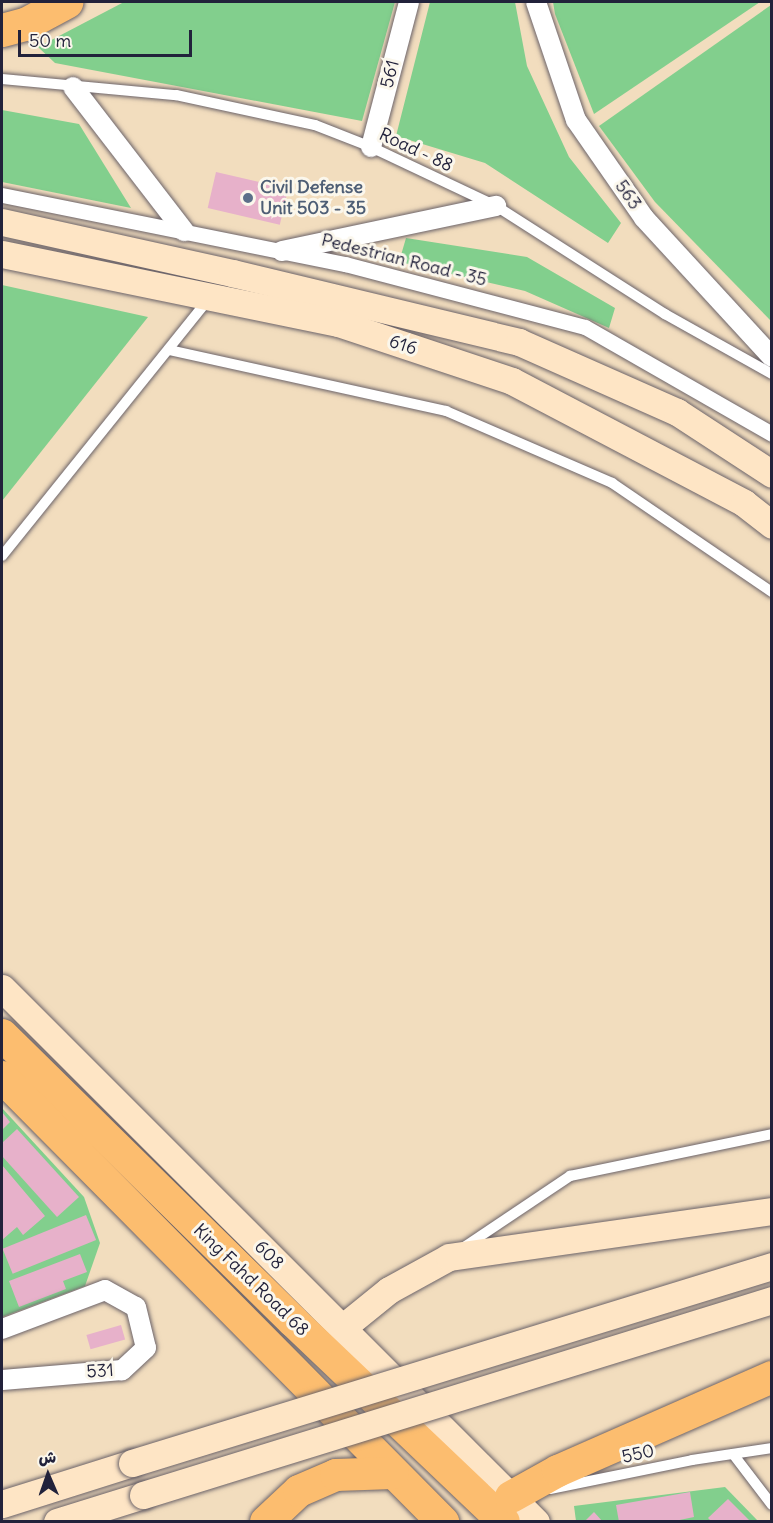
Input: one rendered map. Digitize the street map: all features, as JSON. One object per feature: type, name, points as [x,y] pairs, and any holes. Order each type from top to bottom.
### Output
[{"type":"highway","points":[[2,30],[25,24],[66,2]]},
{"type":"main road","name":"616","points":[[2,222],[232,273],[519,342],[677,412],[771,474]]},
{"type":"main road","name":"616","points":[[2,254],[338,323],[512,381],[744,503],[771,525]]},
{"type":"main road","name":"608","points":[[2,988],[342,1328],[508,1509],[536,1521]]},
{"type":"main road","name":"King Fahd Road 68","points":[[2,1035],[275,1304],[508,1509]]},
{"type":"main road","name":"King Fahd Road 68","points":[[2,1077],[443,1521]]},
{"type":"main road","points":[[342,1328],[389,1290],[449,1257],[771,1211]]},
{"type":"main road","points":[[2,1504],[771,1266]]},
{"type":"main road","points":[[57,1521],[771,1300]]},
{"type":"main road","points":[[508,1509],[558,1471],[771,1377]]},
{"type":"main road","points":[[266,1521],[299,1491],[336,1475],[393,1473]]},
{"type":"street","name":"561","points":[[371,147],[409,2]]},
{"type":"street","name":"563","points":[[536,2],[576,120],[644,218],[771,357]]},
{"type":"street","points":[[73,87],[184,231]]},
{"type":"street","name":"Pedestrian Road - 35","points":[[2,195],[345,264],[585,327],[771,434]]},
{"type":"street","points":[[282,251],[496,206]]},
{"type":"street","name":"531","points":[[2,1329],[105,1290],[136,1307],[146,1348],[122,1371],[2,1380]]},
{"type":"lane","name":"Road - 88","points":[[2,79],[176,95],[315,125],[371,147],[496,206],[665,314],[771,374]]},
{"type":"lane","points":[[2,556],[209,298]]},
{"type":"lane","points":[[169,350],[446,411],[612,483],[771,592]]},
{"type":"lane","points":[[449,1257],[570,1176],[771,1134]]},
{"type":"lane","name":"550","points":[[508,1509],[733,1454],[771,1448]]},
{"type":"lane","points":[[733,1454],[771,1505]]},
{"type":"green space","points":[[124,2],[395,2],[362,121],[55,63],[38,47]]},
{"type":"green space","points":[[430,2],[515,2],[527,66],[569,157],[621,223],[608,243],[485,163],[396,136]]},
{"type":"green space","points":[[553,2],[760,2],[594,114],[555,14]]},
{"type":"green space","points":[[771,5],[771,321],[655,202],[599,126]]},
{"type":"green space","points":[[2,110],[79,124],[131,208],[2,182]]},
{"type":"green space","points":[[406,238],[527,257],[615,308],[609,328],[525,291],[399,262]]},
{"type":"green space","points":[[2,285],[148,317],[2,501]]},
{"type":"green space","points":[[2,1108],[84,1197],[100,1243],[85,1286],[2,1317]]},
{"type":"green space","points":[[725,1487],[758,1521],[576,1521],[574,1506]]},
{"type":"building","name":"Civil Defense Unit 503 - 35","points":[[216,172],[288,189],[280,225],[208,208]]},
{"type":"building","points":[[2,1112],[10,1122],[2,1130]]},
{"type":"building","points":[[17,1129],[79,1197],[57,1217],[2,1156],[2,1143]]},
{"type":"building","points":[[2,1165],[45,1216],[23,1235],[17,1227],[2,1240]]},
{"type":"building","points":[[86,1215],[96,1240],[13,1274],[3,1249]]},
{"type":"building","points":[[80,1254],[87,1272],[63,1281],[66,1289],[19,1307],[9,1281]]},
{"type":"building","points":[[121,1325],[125,1339],[91,1349],[86,1335]]},
{"type":"building","points":[[690,1492],[694,1517],[670,1522],[619,1522],[616,1505]]},
{"type":"building","points":[[728,1499],[751,1522],[712,1522],[708,1518]]},
{"type":"building","points":[[594,1512],[603,1522],[584,1522]]},
{"type":"place","name":"Civil Defense Unit 503 - 35","points":[[248,198]]}]
